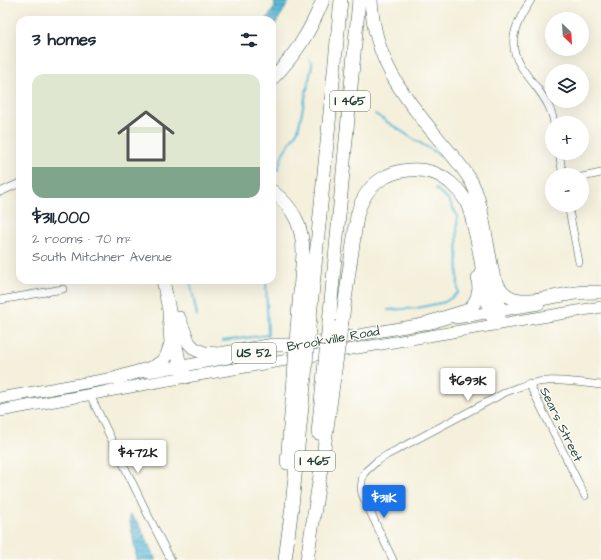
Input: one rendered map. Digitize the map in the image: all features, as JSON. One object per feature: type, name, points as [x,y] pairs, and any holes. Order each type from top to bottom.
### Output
[{"type":"highway","points":[[276,75],[289,60],[310,30],[323,0]]},
{"type":"highway","name":"I 465","points":[[285,556],[292,506],[303,328],[341,0]]},
{"type":"highway","name":"I 465","points":[[308,555],[316,456],[330,371],[328,323],[359,0]]},
{"type":"highway","points":[[371,0],[376,36],[384,60],[390,72],[414,110],[463,169],[474,189],[481,210],[493,275],[495,312]]},
{"type":"highway","name":"US 52","points":[[330,371],[342,321],[358,210],[366,193],[377,182],[391,174],[406,170],[421,170],[435,174],[447,180],[466,200],[472,216],[473,244],[477,268],[478,288],[475,303],[466,311],[427,323]]},
{"type":"highway","points":[[276,194],[291,210],[296,218],[301,233],[303,243],[303,328]]},
{"type":"highway","points":[[472,216],[497,324]]},
{"type":"highway","points":[[493,275],[499,288],[503,292],[508,296],[520,300],[576,293],[601,293]]},
{"type":"highway","points":[[164,284],[174,315],[189,343],[195,349],[204,353],[219,354],[274,344],[300,345]]},
{"type":"highway","points":[[172,284],[174,315],[184,370]]},
{"type":"highway","points":[[117,378],[154,367],[164,360],[171,343],[174,315]]},
{"type":"main road","name":"Brookville Road","points":[[0,411],[90,395],[184,370],[300,345],[601,293]]},
{"type":"main road","name":"Brookville Road","points":[[0,398],[117,378],[184,370],[497,324],[601,306]]},
{"type":"street","points":[[531,0],[516,25],[514,34],[514,48],[521,66],[548,103],[553,116]]},
{"type":"street","points":[[589,176],[601,173]]},
{"type":"street","points":[[0,192],[16,185]]},
{"type":"street","points":[[569,212],[579,262]]},
{"type":"street","points":[[0,300],[63,288]]},
{"type":"street","points":[[393,560],[362,494],[363,475],[370,466],[387,455],[506,392],[538,381],[559,380],[601,385]]},
{"type":"street","name":"Sears Street","points":[[529,384],[585,496]]},
{"type":"street","points":[[90,395],[170,560]]},
{"type":"water","points":[[274,0],[290,0],[276,23],[276,16],[269,16],[275,7]]},
{"type":"water","points":[[130,514],[139,524],[156,560],[137,560],[130,522]]},
{"type":"waterway","points":[[278,170],[283,153],[298,130],[312,66],[310,60]]},
{"type":"waterway","points":[[375,114],[442,156]]},
{"type":"waterway","points":[[388,310],[417,308],[445,302],[458,293],[457,215],[448,199],[436,189]]},
{"type":"waterway","points":[[191,284],[197,316]]},
{"type":"waterway","points":[[222,341],[268,335],[266,284]]}]
